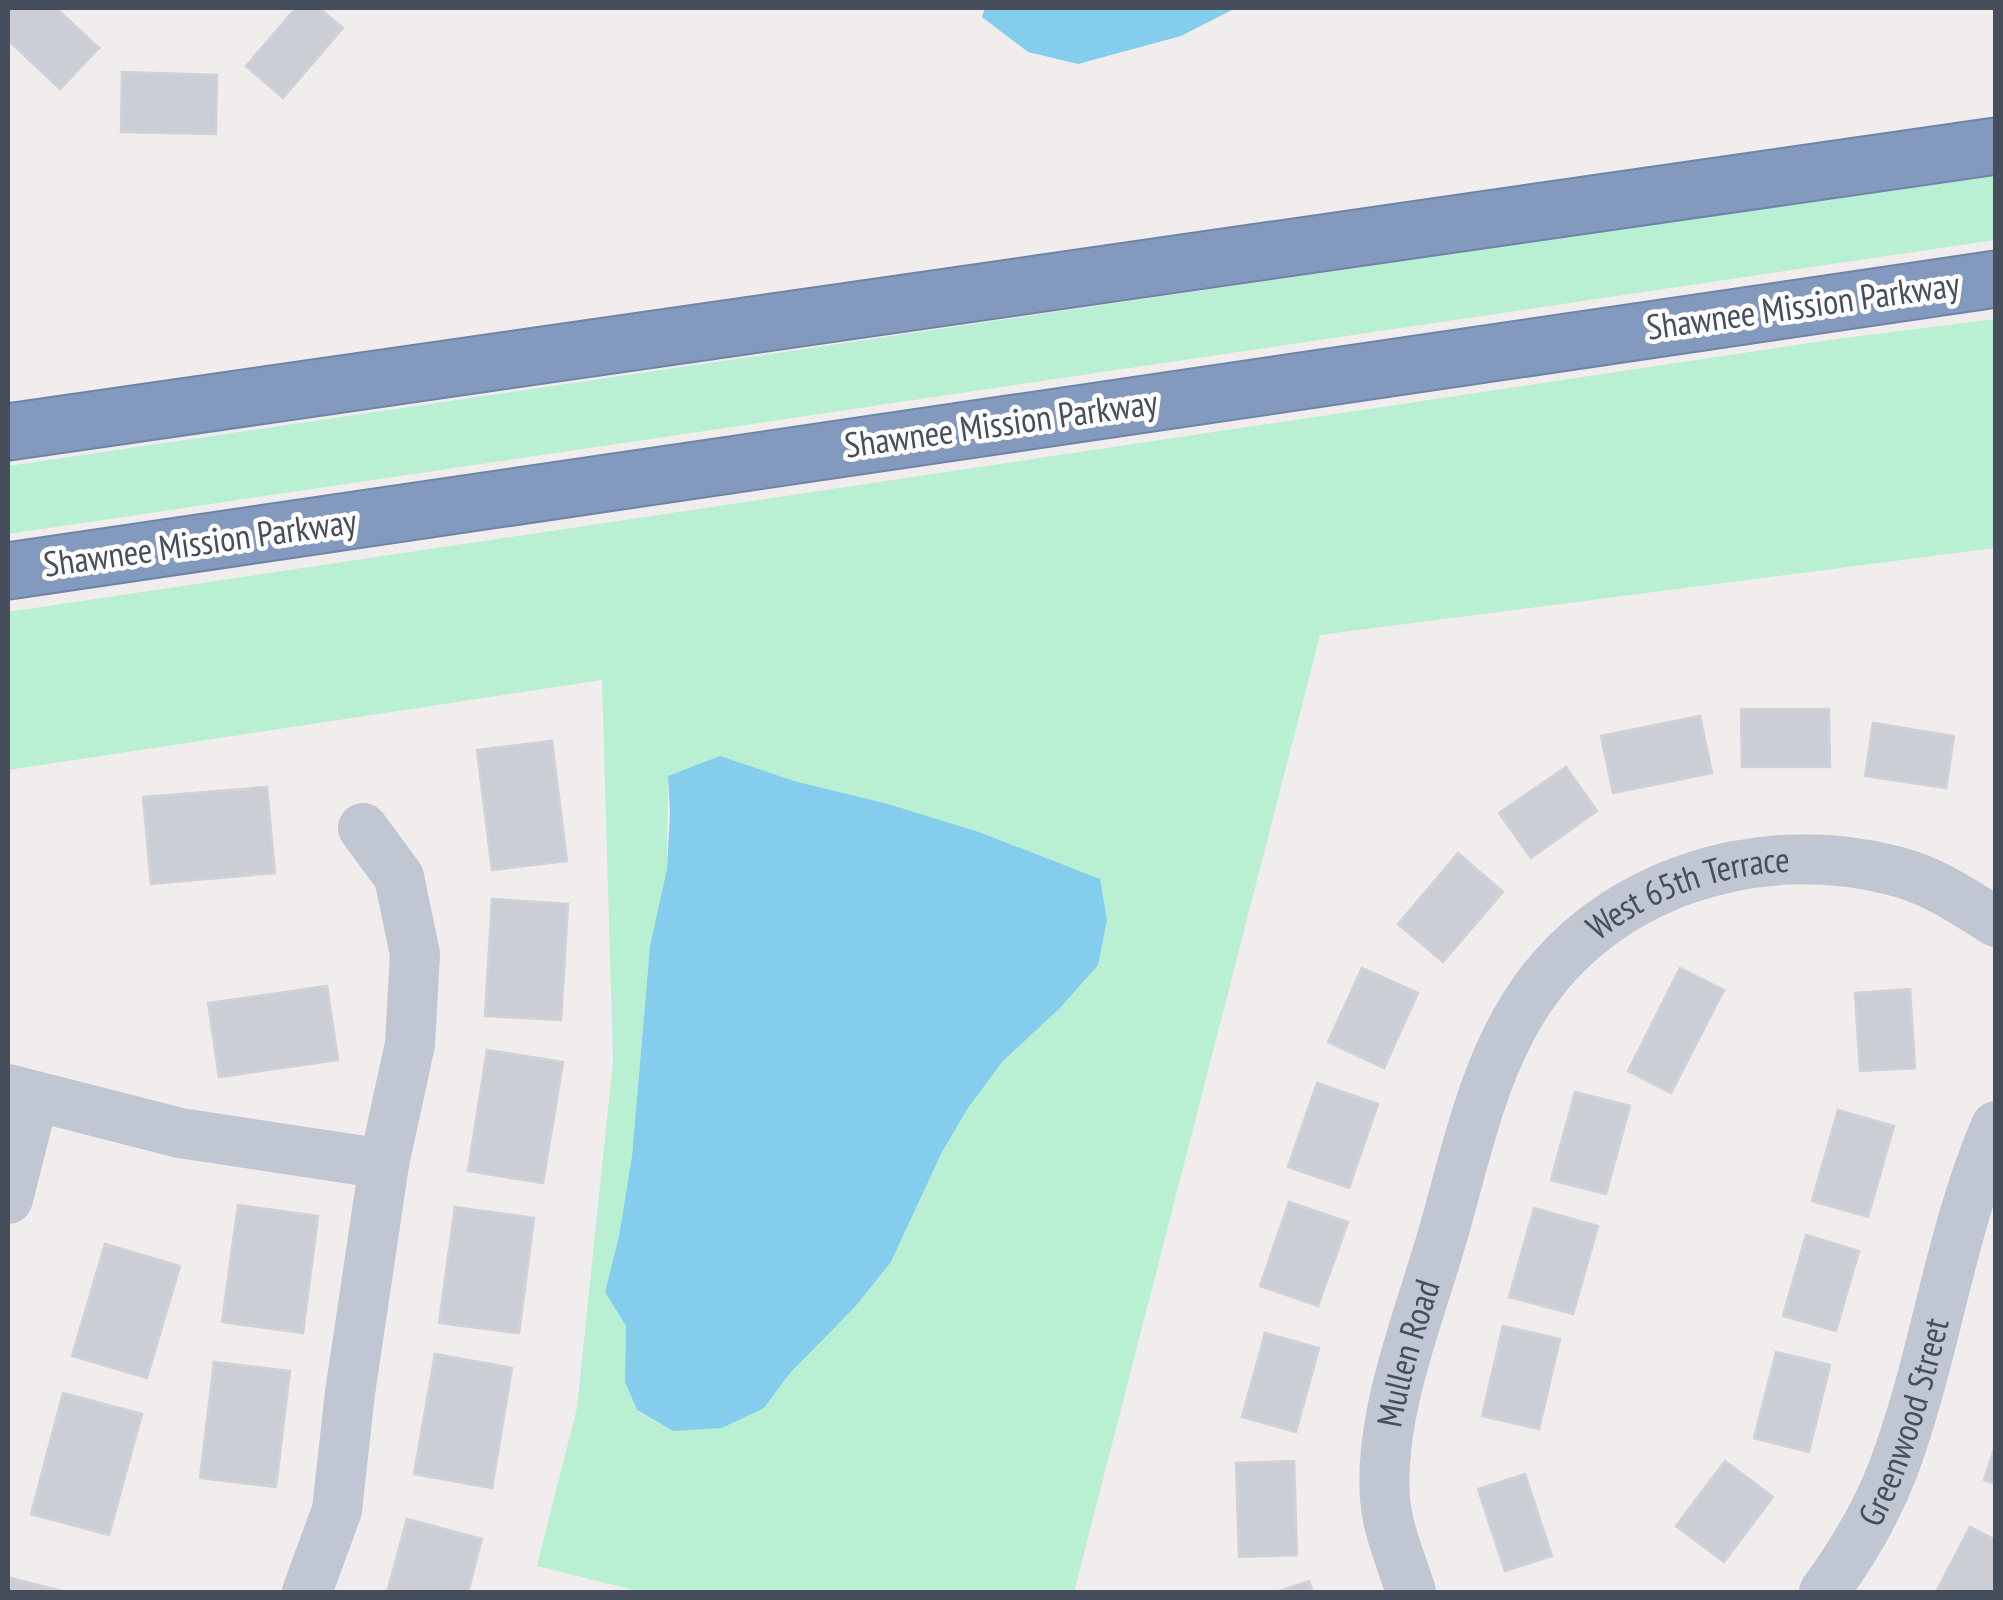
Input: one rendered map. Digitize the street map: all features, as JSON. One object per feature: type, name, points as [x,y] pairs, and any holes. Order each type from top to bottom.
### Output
[{"type":"highway","points":[[8,432],[1996,146]]},
{"type":"highway","name":"Shawnee Mission Parkway","points":[[8,571],[1996,279]]},
{"type":"street","points":[[307,1592],[337,1510],[384,1164],[410,1044],[415,954],[399,877],[363,828]]},
{"type":"street","name":"West 65th Terrace","points":[[1478,1118],[1499,1055],[1524,1006],[1564,957],[1612,915],[1670,884],[1719,868],[1770,860],[1838,860],[1898,872],[1950,893],[1996,922]]},
{"type":"street","points":[[8,1200],[20,1092],[180,1133],[384,1164]]},
{"type":"street","name":"Mullen Road","points":[[1410,1592],[1385,1500],[1386,1446],[1398,1390],[1478,1118]]},
{"type":"street","name":"Greenwood Street","points":[[1824,1592],[1858,1545],[1891,1476],[1911,1417],[1977,1169],[1996,1126]]},
{"type":"green space","points":[[1995,174],[1995,240],[8,534],[8,466]]},
{"type":"green space","points":[[1995,319],[1995,548],[1320,635],[1074,1592],[642,1592],[537,1566],[577,1408],[613,1061],[602,680],[8,770],[8,612],[1844,338]],"holes":[[[668,776],[794,781],[979,832],[1099,879],[1060,1008],[1003,1061],[968,1108],[942,1152],[891,1262],[855,1307],[790,1373],[764,1408],[673,1431],[637,1411],[625,1382],[626,1326],[605,1292],[632,1156],[650,946],[667,869]]]},
{"type":"water","points":[[985,8],[1236,8],[1181,36],[1078,64],[1028,52],[982,17]]},
{"type":"water","points":[[720,756],[794,781],[979,832],[1100,879],[1107,920],[1098,965],[1060,1008],[1003,1061],[968,1108],[942,1152],[891,1262],[855,1307],[790,1373],[764,1408],[722,1428],[673,1431],[637,1410],[625,1382],[626,1326],[605,1292],[632,1156],[650,946],[667,869],[668,776]]},
{"type":"building","points":[[9,8],[56,8],[99,48],[60,89],[8,40]]},
{"type":"building","points":[[296,8],[319,8],[343,28],[283,98],[246,66]]},
{"type":"building","points":[[122,72],[217,75],[216,134],[121,132]]},
{"type":"building","points":[[1741,709],[1829,709],[1830,767],[1742,767]]},
{"type":"building","points":[[1700,716],[1712,773],[1613,793],[1601,736]]},
{"type":"building","points":[[1873,723],[1954,736],[1946,788],[1865,776]]},
{"type":"building","points":[[552,741],[567,861],[492,870],[477,750]]},
{"type":"building","points":[[1566,767],[1597,811],[1531,858],[1499,813]]},
{"type":"building","points":[[267,787],[275,873],[151,884],[143,797]]},
{"type":"building","points":[[1458,853],[1503,892],[1443,962],[1398,924]]},
{"type":"building","points":[[492,899],[568,904],[561,1020],[485,1016]]},
{"type":"building","points":[[1362,968],[1418,993],[1384,1068],[1328,1042]]},
{"type":"building","points":[[1680,968],[1724,990],[1671,1093],[1628,1071]]},
{"type":"building","points":[[327,986],[338,1060],[219,1077],[208,1003]]},
{"type":"building","points":[[1910,989],[1915,1068],[1860,1071],[1855,993]]},
{"type":"building","points":[[487,1050],[563,1062],[543,1183],[468,1171]]},
{"type":"building","points":[[1317,1083],[1378,1104],[1349,1188],[1288,1167]]},
{"type":"building","points":[[1575,1092],[1630,1106],[1606,1194],[1551,1180]]},
{"type":"building","points":[[1838,1110],[1894,1126],[1868,1217],[1812,1201]]},
{"type":"building","points":[[1289,1202],[1348,1222],[1318,1306],[1260,1286]]},
{"type":"building","points":[[238,1205],[318,1216],[303,1333],[222,1322]]},
{"type":"building","points":[[455,1207],[534,1218],[519,1333],[439,1323]]},
{"type":"building","points":[[1534,1208],[1598,1226],[1573,1314],[1509,1297]]},
{"type":"building","points":[[1806,1235],[1859,1251],[1836,1331],[1783,1316]]},
{"type":"building","points":[[105,1244],[180,1266],[147,1378],[72,1356]]},
{"type":"building","points":[[1503,1326],[1560,1339],[1539,1429],[1482,1416]]},
{"type":"building","points":[[1265,1333],[1319,1348],[1296,1432],[1242,1417]]},
{"type":"building","points":[[1776,1352],[1830,1365],[1809,1452],[1754,1438]]},
{"type":"building","points":[[435,1354],[512,1368],[492,1488],[414,1474]]},
{"type":"building","points":[[214,1362],[290,1371],[276,1487],[200,1478]]},
{"type":"building","points":[[63,1393],[142,1414],[109,1535],[31,1514]]},
{"type":"building","points":[[1996,1443],[1996,1484],[1984,1480]]},
{"type":"building","points":[[1294,1461],[1297,1555],[1239,1557],[1236,1463]]},
{"type":"building","points":[[1725,1461],[1773,1497],[1724,1562],[1676,1526]]},
{"type":"building","points":[[1525,1474],[1552,1556],[1505,1571],[1478,1489]]},
{"type":"building","points":[[407,1519],[482,1539],[468,1592],[387,1592]]},
{"type":"building","points":[[1970,1527],[1996,1540],[1996,1592],[1936,1592]]},
{"type":"building","points":[[11,1578],[65,1592],[8,1592]]},
{"type":"building","points":[[1309,1581],[1313,1592],[1277,1592]]}]
